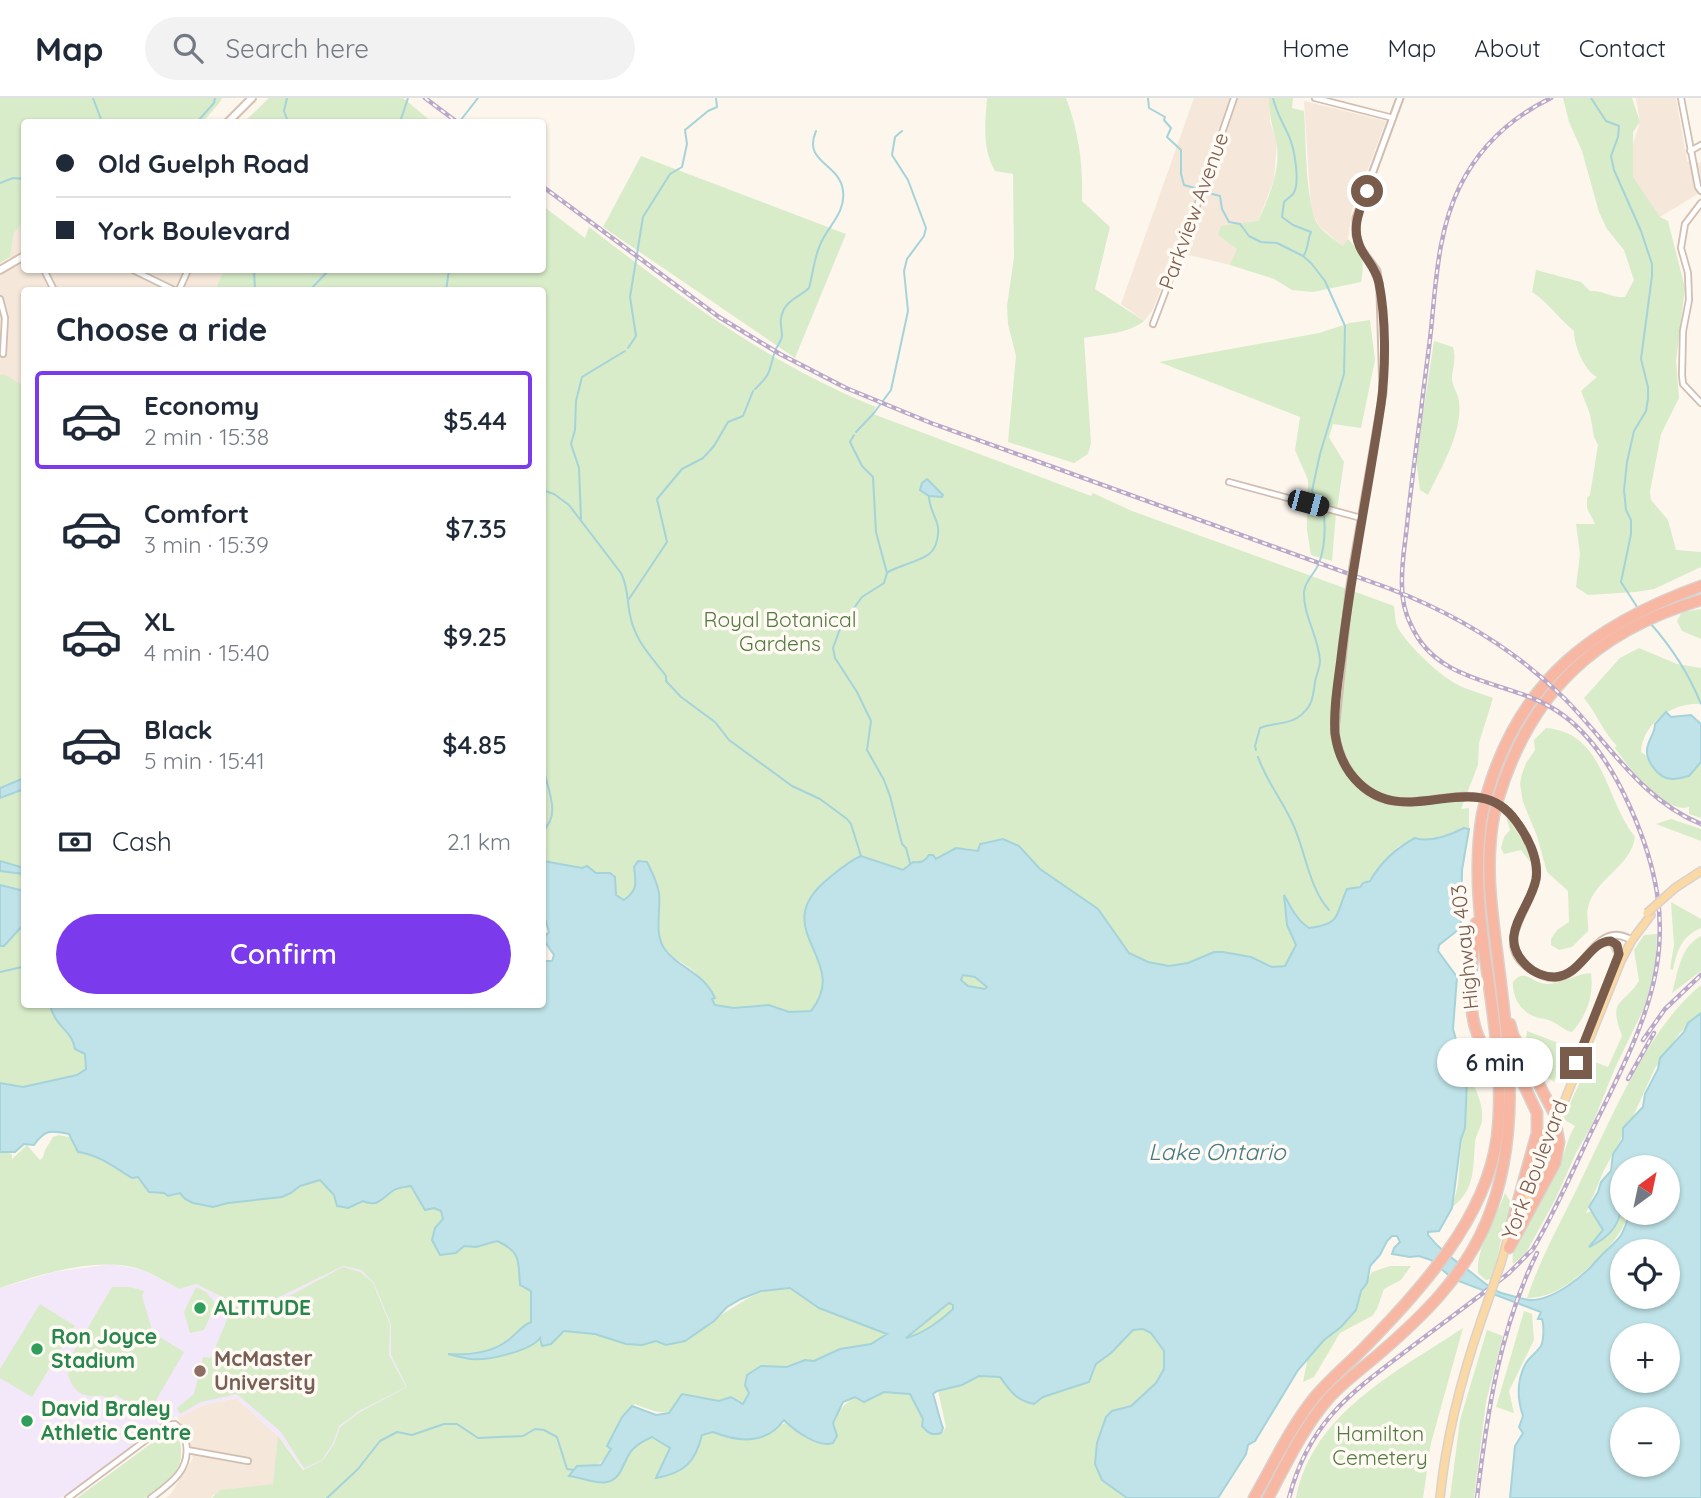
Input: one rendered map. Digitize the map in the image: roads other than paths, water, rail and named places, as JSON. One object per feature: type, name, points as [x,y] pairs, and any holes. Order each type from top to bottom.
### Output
[{"type":"highway","name":"Highway 403","points":[[1254,1498],[1295,1426],[1314,1399],[1370,1341],[1452,1243],[1485,1181],[1496,1140],[1498,1119],[1496,1058],[1478,894],[1478,839],[1486,794],[1505,743],[1546,681],[1579,649],[1611,626],[1701,584]]},
{"type":"highway","name":"Highway 403","points":[[1268,1498],[1304,1432],[1328,1399],[1419,1318],[1446,1290],[1470,1255],[1498,1189],[1509,1129],[1511,1100],[1488,863],[1494,815],[1514,752],[1529,724],[1560,682],[1596,650],[1646,620],[1701,600]]},
{"type":"highway","points":[[1478,894],[1472,1012],[1474,1030],[1485,1049],[1524,1086],[1537,1113],[1537,1133],[1509,1234]]},
{"type":"highway","points":[[1496,943],[1513,1035],[1554,1113],[1559,1135],[1555,1163],[1509,1248]]},
{"type":"main road","points":[[231,119],[252,98]]},
{"type":"main road","points":[[0,270],[21,258]]},
{"type":"main road","name":"York Boulevard","points":[[1502,1263],[1509,1234],[1619,954],[1649,914],[1676,890],[1701,874]]},
{"type":"main road","name":"York Boulevard","points":[[1559,1110],[1630,939]]},
{"type":"main road","points":[[1599,944],[1605,941],[1613,942],[1617,945],[1619,954]]},
{"type":"main road","name":"York Boulevard","points":[[1440,1498],[1451,1421],[1469,1356],[1552,1128]]},
{"type":"street","name":"Parkview Avenue","points":[[1153,324],[1234,98]]},
{"type":"street","points":[[1315,98],[1393,118]]},
{"type":"street","points":[[1400,98],[1356,218],[1356,235],[1361,249],[1377,271],[1383,337],[1383,393],[1349,593],[1335,732],[1340,754],[1349,772],[1364,789],[1385,800],[1405,803],[1460,797],[1482,798],[1504,808],[1515,819],[1536,861],[1536,878],[1532,892],[1518,919],[1514,934],[1517,953],[1530,970],[1554,977],[1566,974],[1577,968],[1599,944],[1611,936],[1630,939]]},
{"type":"street","points":[[1681,98],[1690,151],[1701,191]]},
{"type":"street","points":[[1690,151],[1701,145]]},
{"type":"street","points":[[1701,204],[1685,223],[1681,248],[1688,273],[1689,300],[1683,331],[1683,384],[1701,403]]},
{"type":"street","points":[[139,273],[170,287]]},
{"type":"street","points":[[0,299],[5,318],[3,354]]},
{"type":"street","points":[[1230,482],[1361,518]]},
{"type":"street","points":[[68,1498],[166,1425],[175,1424],[181,1429],[187,1450],[180,1474],[151,1498]]},
{"type":"street","points":[[187,1450],[248,1461]]},
{"type":"water","points":[[927,479],[942,497],[929,496],[920,490]]},
{"type":"water","points":[[1666,712],[1671,717],[1691,715],[1701,724],[1701,762],[1689,776],[1674,779],[1662,776],[1653,767],[1648,756],[1647,750],[1655,724]]},
{"type":"water","points":[[21,779],[21,790],[0,798],[0,788]]},
{"type":"water","name":"Lake Ontario","points":[[1464,828],[1469,829],[1462,870],[1461,922],[1458,930],[1439,945],[1438,951],[1457,977],[1453,1029],[1467,1078],[1465,1128],[1461,1139],[1452,1208],[1439,1231],[1428,1232],[1428,1235],[1447,1254],[1487,1285],[1524,1299],[1548,1297],[1575,1280],[1610,1247],[1610,1309],[1680,1309],[1680,1239],[1619,1239],[1625,1225],[1680,1225],[1680,1155],[1613,1155],[1623,1139],[1623,1128],[1643,1107],[1645,1094],[1658,1069],[1660,1058],[1684,1032],[1688,1023],[1701,1013],[1701,1498],[1510,1498],[1515,1446],[1523,1433],[1519,1427],[1523,1416],[1519,1383],[1526,1363],[1542,1343],[1543,1322],[1538,1319],[1541,1312],[1453,1279],[1431,1260],[1419,1256],[1392,1254],[1400,1242],[1397,1236],[1392,1236],[1387,1241],[1370,1266],[1367,1283],[1361,1291],[1356,1310],[1341,1327],[1324,1340],[1298,1370],[1255,1441],[1248,1445],[1246,1454],[1218,1498],[1127,1498],[1102,1480],[1095,1464],[1097,1443],[1106,1417],[1112,1411],[1131,1406],[1156,1383],[1164,1369],[1164,1351],[1151,1333],[1143,1329],[1133,1330],[1096,1364],[1089,1382],[1043,1397],[1034,1404],[1018,1398],[1000,1377],[979,1376],[962,1385],[937,1391],[933,1394],[943,1428],[941,1433],[930,1433],[922,1426],[923,1419],[910,1394],[884,1392],[864,1402],[855,1397],[843,1402],[833,1423],[837,1436],[833,1443],[814,1441],[784,1420],[769,1434],[751,1439],[732,1438],[713,1432],[702,1435],[692,1460],[681,1470],[656,1478],[670,1448],[652,1437],[633,1449],[616,1477],[603,1483],[593,1482],[569,1476],[577,1466],[601,1465],[611,1449],[607,1446],[622,1417],[632,1406],[656,1415],[669,1413],[682,1394],[719,1401],[731,1397],[743,1404],[749,1393],[745,1385],[747,1375],[761,1366],[787,1367],[805,1360],[814,1361],[840,1349],[871,1344],[887,1334],[819,1308],[790,1288],[761,1291],[741,1299],[685,1341],[666,1345],[656,1341],[642,1345],[626,1344],[595,1334],[564,1331],[551,1344],[542,1346],[540,1338],[528,1347],[497,1357],[462,1358],[448,1354],[470,1354],[491,1349],[508,1341],[531,1322],[531,1291],[520,1285],[515,1254],[497,1241],[476,1247],[464,1246],[456,1253],[440,1255],[432,1240],[435,1228],[443,1219],[441,1211],[434,1208],[425,1210],[411,1186],[396,1189],[376,1203],[363,1201],[348,1208],[337,1206],[334,1195],[320,1180],[300,1186],[282,1197],[213,1207],[193,1203],[180,1193],[168,1196],[164,1193],[149,1192],[138,1177],[132,1178],[100,1159],[78,1152],[69,1134],[49,1132],[34,1145],[24,1144],[15,1152],[0,1152],[0,1083],[23,1087],[77,1075],[86,1069],[85,1054],[75,1049],[71,1037],[51,1008],[546,1008],[546,961],[552,961],[554,955],[546,943],[546,935],[549,932],[546,922],[546,862],[582,868],[587,866],[596,873],[610,873],[615,877],[616,895],[624,900],[635,886],[634,867],[638,861],[647,862],[659,893],[661,942],[669,955],[710,989],[715,1005],[734,1008],[769,1005],[789,1012],[811,1011],[821,992],[822,976],[806,929],[805,913],[811,897],[829,878],[861,856],[903,870],[913,862],[924,861],[929,855],[936,859],[956,848],[978,851],[980,844],[1003,839],[1019,846],[1040,869],[1098,909],[1129,953],[1148,962],[1169,966],[1188,963],[1214,952],[1223,952],[1251,957],[1272,967],[1285,966],[1296,945],[1287,925],[1284,895],[1298,917],[1309,928],[1328,924],[1336,916],[1347,889],[1360,887],[1370,881],[1390,856],[1415,838],[1433,839]],"holes":[[[963,975],[975,977],[987,987],[985,989],[968,986],[961,980]],[[949,1303],[953,1305],[953,1309],[937,1322],[906,1338]]]},
{"type":"water","points":[[0,861],[21,867],[21,874],[0,871]]},
{"type":"water","points":[[0,885],[21,890],[21,927],[4,946],[0,946]]},
{"type":"water","name":"Lake Ontario","points":[[1610,1172],[1610,1225],[1616,1225],[1602,1240],[1589,1247],[1603,1230],[1589,1207],[1601,1182]]},
{"type":"waterway","points":[[93,98],[101,119]]},
{"type":"waterway","points":[[200,119],[214,103],[215,98]]},
{"type":"waterway","points":[[287,98],[284,111],[287,119]]},
{"type":"waterway","points":[[401,119],[408,98]]},
{"type":"waterway","points":[[462,119],[478,98]]},
{"type":"waterway","points":[[628,348],[636,336],[630,297],[643,217],[670,174],[682,167],[687,144],[685,130],[717,107],[716,98]]},
{"type":"waterway","points":[[1148,98],[1149,108],[1165,117],[1164,120],[1171,128],[1167,137],[1181,150],[1184,185],[1198,189]]},
{"type":"waterway","points":[[1273,98],[1290,140],[1297,173],[1295,189],[1284,202],[1282,217],[1311,232],[1304,255]]},
{"type":"waterway","points":[[1591,98],[1606,121],[1619,126],[1611,156],[1614,170],[1641,231],[1652,264],[1641,359],[1648,399],[1646,411],[1634,431],[1624,490],[1626,510],[1631,520],[1631,534],[1621,582],[1639,610]]},
{"type":"waterway","points":[[755,389],[767,376],[781,340],[784,309],[789,302],[809,288],[818,250],[842,206],[843,191],[840,182],[814,150],[816,131]]},
{"type":"waterway","points":[[856,432],[891,390],[908,311],[904,271],[907,259],[924,236],[926,228],[908,180],[892,155],[895,137],[902,131]]},
{"type":"waterway","points":[[0,183],[13,178],[21,179]]},
{"type":"waterway","points":[[1205,192],[1220,196],[1222,209],[1229,222],[1240,224],[1249,236],[1261,242],[1277,243],[1311,263],[1325,281],[1345,326],[1344,374],[1312,491],[1320,504]]},
{"type":"waterway","points":[[254,273],[255,287]]},
{"type":"waterway","points":[[313,287],[326,273]]},
{"type":"waterway","points":[[446,287],[449,273]]},
{"type":"waterway","points":[[581,519],[579,468],[571,444],[582,377],[625,351]]},
{"type":"waterway","points":[[629,599],[667,542],[657,499],[682,469],[703,458],[714,446],[728,422],[743,416],[753,391]]},
{"type":"waterway","points":[[854,435],[850,442],[862,466],[873,477],[876,532],[887,573],[884,583],[862,597],[841,626],[833,648],[835,658],[857,692],[871,721],[867,750],[884,780],[910,863]]},
{"type":"waterway","points":[[546,491],[569,505],[621,573],[632,624],[644,648],[666,676],[666,681],[681,697],[715,722],[729,740],[792,786],[820,799],[847,819],[861,856]]},
{"type":"waterway","points":[[888,572],[932,552],[937,540],[938,526],[929,496]]},
{"type":"waterway","points":[[1256,750],[1260,728],[1297,718],[1306,710],[1312,698],[1320,661],[1306,610],[1304,592],[1323,550],[1323,509]]},
{"type":"waterway","points":[[1651,624],[1680,662],[1701,704]]},
{"type":"waterway","points":[[1258,757],[1291,820],[1311,879],[1329,910]]},
{"type":"waterway","points":[[546,780],[552,807],[552,816],[546,826]]},
{"type":"waterway","points":[[0,972],[21,967]]},
{"type":"waterway","points":[[327,1498],[358,1469],[380,1441],[397,1432],[412,1435],[444,1424],[457,1424],[478,1438],[523,1436],[535,1429],[544,1430],[557,1437],[567,1469],[573,1470]]},
{"type":"railway","points":[[425,98],[453,119]]},
{"type":"railway","points":[[1289,1498],[1307,1450],[1333,1413],[1366,1382],[1509,1273],[1533,1249],[1632,1046],[1656,972],[1660,935],[1657,896],[1648,854],[1624,793],[1609,767],[1580,730],[1557,711],[1518,693],[1456,671],[1438,660],[1423,645],[1411,625],[1403,596],[1403,563],[1410,496],[1437,275],[1447,220],[1460,186],[1487,146],[1523,114],[1551,98]]},
{"type":"railway","points":[[546,189],[719,317],[780,354],[846,388],[931,423],[1388,588],[1460,621],[1504,648],[1545,680],[1643,785],[1680,814],[1701,824]]},
{"type":"railway","points":[[1643,1040],[1665,1009],[1701,975]]},
{"type":"railway","points":[[1628,1079],[1654,1033]]},
{"type":"railway","points":[[1477,1498],[1490,1404],[1504,1342],[1524,1282],[1537,1253]]},
{"type":"place","name":"ALTITUDE","points":[[200,1308]]},
{"type":"place","name":"Ron Joyce Stadium","points":[[37,1349]]},
{"type":"place","name":"McMaster University","points":[[200,1371]]},
{"type":"place","name":"David Braley Athletic Centre","points":[[27,1421]]},
{"type":"park label","name":"Royal Botanical Gardens","points":[[780,632]]},
{"type":"park label","name":"Hamilton Cemetery","points":[[1380,1446]]}]
